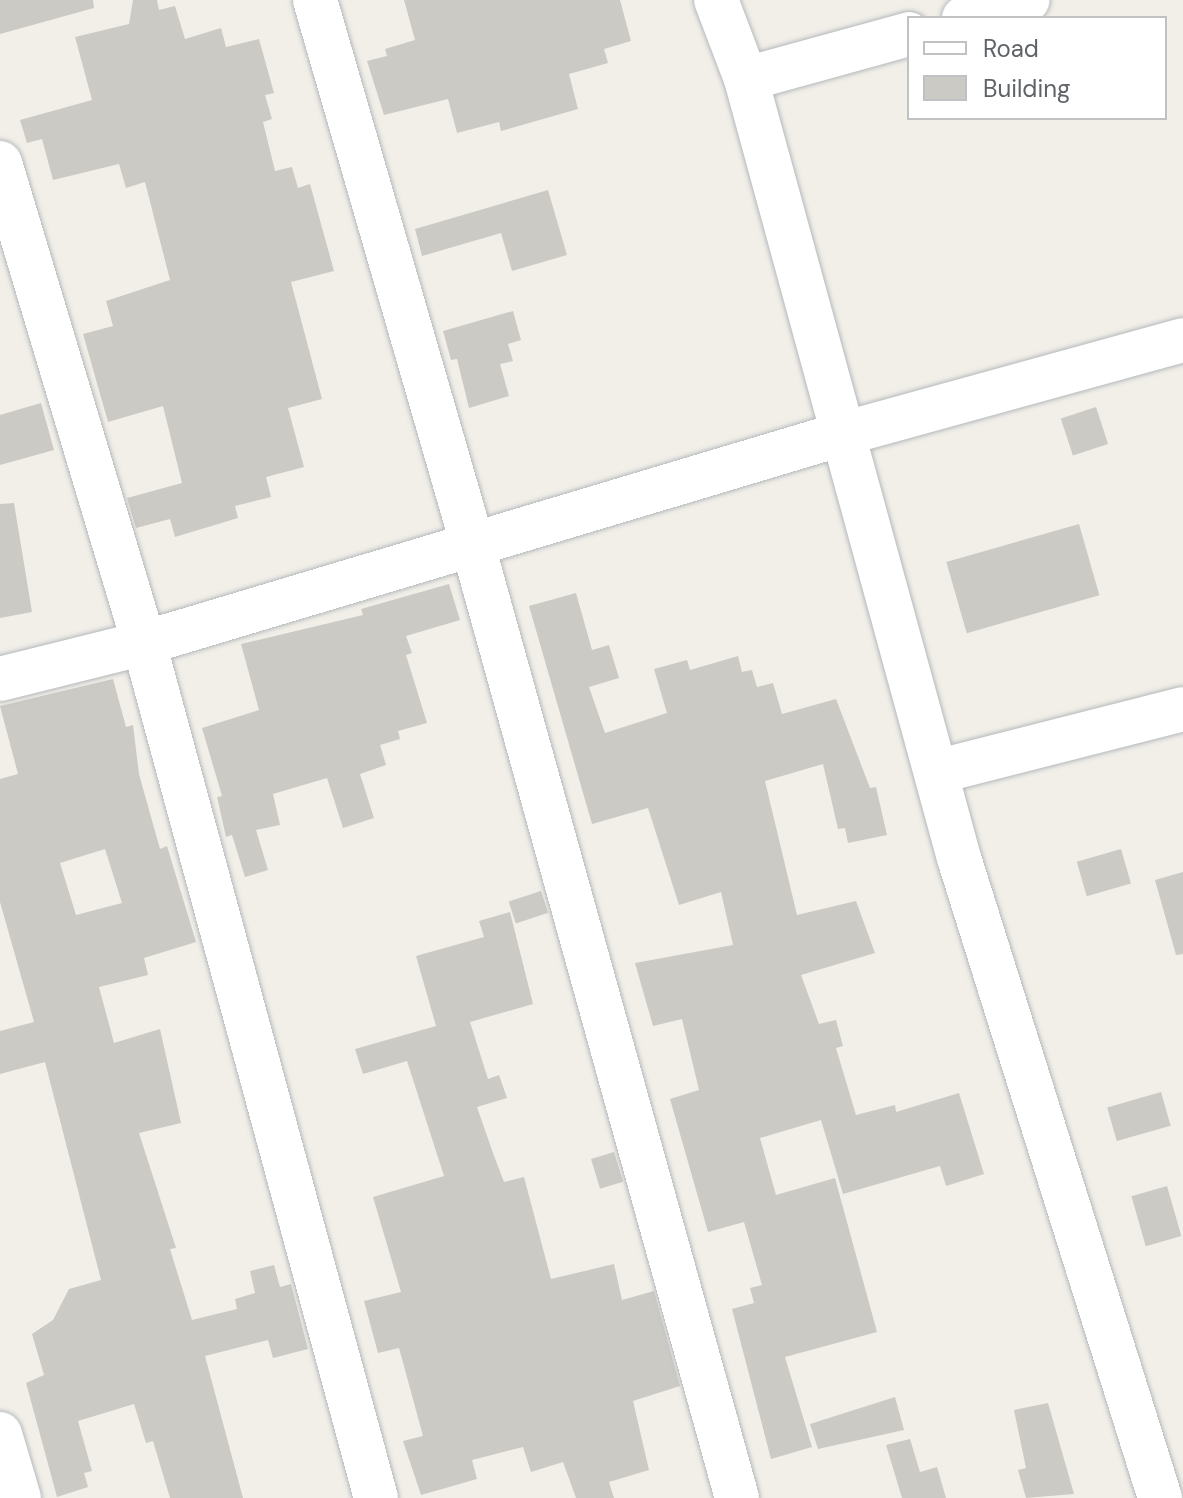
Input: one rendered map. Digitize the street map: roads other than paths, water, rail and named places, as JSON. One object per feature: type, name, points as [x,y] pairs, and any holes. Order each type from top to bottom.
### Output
[{"type":"street","points":[[315,0],[473,546],[737,1498]]},
{"type":"street","points":[[716,0],[746,79],[936,772],[1160,1498]]},
{"type":"street","points":[[971,16],[1028,0]]},
{"type":"street","points":[[746,79],[907,35]]},
{"type":"street","points":[[0,163],[144,643],[376,1498]]},
{"type":"street","points":[[0,679],[144,643],[842,434],[1183,340]]},
{"type":"street","points":[[936,772],[1183,709]]},
{"type":"street","points":[[0,1434],[19,1498]]}]
